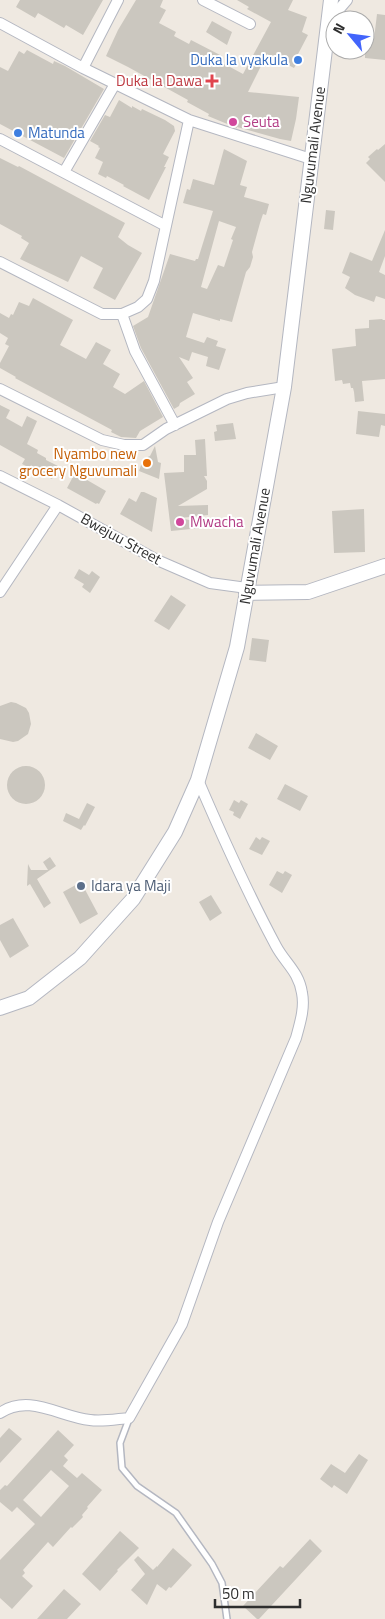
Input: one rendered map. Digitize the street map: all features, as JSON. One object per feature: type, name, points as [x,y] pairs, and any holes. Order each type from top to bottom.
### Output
[{"type":"street","points":[[83,68],[118,0]]},
{"type":"street","points":[[203,0],[250,24]]},
{"type":"street","points":[[339,10],[347,0]]},
{"type":"street","points":[[0,23],[83,68],[188,120],[311,159]]},
{"type":"street","name":"Nguvumali Avenue","points":[[0,1008],[29,998],[80,958],[133,899],[175,832],[198,780],[237,646],[284,387],[325,47]]},
{"type":"street","points":[[64,172],[115,84]]},
{"type":"street","points":[[0,262],[102,314],[122,314],[138,308],[147,299],[154,281],[188,120]]},
{"type":"street","points":[[0,138],[166,226]]},
{"type":"street","points":[[122,314],[135,351],[175,425]]},
{"type":"street","points":[[0,389],[102,440],[143,445],[175,425],[228,400],[246,393],[284,387]]},
{"type":"street","name":"Bwejuu Street","points":[[0,476],[58,505],[157,560],[210,583],[247,591]]},
{"type":"street","points":[[0,592],[58,505]]},
{"type":"street","points":[[247,591],[308,592],[385,566]]},
{"type":"street","points":[[0,1413],[20,1404],[40,1406],[91,1421],[129,1418],[182,1324],[218,1222],[296,1038],[302,1014],[302,992],[293,969],[278,949],[233,861],[198,780]]},
{"type":"lane","points":[[129,1418],[120,1443],[122,1468],[137,1486],[176,1512],[212,1564],[222,1583],[226,1619]]},
{"type":"building","points":[[20,0],[103,0],[83,35],[66,25],[64,28],[38,13],[35,18],[16,7]]},
{"type":"building","points":[[136,0],[163,0],[160,7],[166,10],[159,23],[176,32],[174,36],[189,44],[191,40],[222,56],[219,61],[243,74],[271,22],[247,9],[249,7],[237,0],[293,0],[288,10],[307,17],[302,32],[308,35],[297,56],[300,58],[294,68],[267,54],[248,92],[299,97],[291,141],[237,128],[208,116],[209,114],[187,102],[188,100],[106,56],[118,30]]},
{"type":"building","points":[[377,14],[385,15],[385,60],[375,59]]},
{"type":"building","points":[[212,21],[232,32],[227,45],[206,32]]},
{"type":"building","points":[[27,50],[53,64],[54,61],[65,66],[104,89],[64,158],[0,124],[0,67],[8,71],[19,51],[24,54]]},
{"type":"building","points":[[119,100],[132,108],[132,106],[141,111],[142,109],[174,126],[175,131],[163,154],[169,157],[164,167],[166,167],[149,200],[107,176],[106,178],[98,174],[103,162],[95,158],[100,148],[90,141],[105,115],[110,117]]},
{"type":"building","points":[[385,144],[385,182],[366,163],[370,159],[368,157]]},
{"type":"building","points":[[224,149],[247,161],[240,185],[247,187],[244,197],[269,204],[266,215],[263,214],[260,223],[252,252],[253,257],[250,267],[246,272],[232,322],[220,319],[220,321],[193,313],[186,337],[204,343],[207,337],[218,341],[216,346],[226,349],[219,370],[206,366],[208,357],[192,352],[189,361],[179,357],[193,378],[187,382],[195,394],[174,409],[141,348],[133,326],[148,317],[170,254],[195,261],[198,259],[213,211],[183,203],[187,189],[190,190],[193,179],[214,185]],"holes":[[[219,221],[236,227],[224,267],[218,265],[207,289],[201,287]]]},
{"type":"building","points":[[0,158],[19,166],[125,223],[118,237],[142,253],[115,300],[93,288],[103,268],[81,256],[68,282],[20,259],[29,243],[21,238],[22,236],[0,224]]},
{"type":"building","points":[[326,210],[335,211],[333,230],[324,229]]},
{"type":"building","points":[[385,230],[385,256],[379,272],[385,275],[385,299],[376,296],[374,302],[355,295],[345,288],[350,277],[342,273],[350,252],[372,261]]},
{"type":"building","points":[[33,298],[73,320],[60,345],[86,359],[96,342],[111,350],[103,364],[120,374],[113,387],[125,394],[144,381],[163,417],[140,431],[136,438],[121,437],[111,432],[112,430],[0,368],[0,363],[9,346],[5,344],[8,338],[0,333],[0,313],[9,318],[11,314],[13,315],[19,302],[29,306]]},
{"type":"building","points":[[369,320],[385,320],[385,379],[362,381],[364,401],[355,402],[353,388],[351,388],[350,383],[343,384],[342,380],[335,381],[332,349],[356,346],[355,329],[369,328]]},
{"type":"building","points":[[0,405],[10,410],[6,418],[22,427],[27,416],[37,421],[27,444],[38,450],[37,453],[46,458],[46,460],[58,466],[52,479],[22,464],[25,459],[0,445]]},
{"type":"building","points":[[358,411],[385,414],[385,426],[381,425],[379,437],[356,434]]},
{"type":"building","points":[[233,423],[236,439],[215,441],[214,432],[217,431],[216,425]]},
{"type":"building","points":[[205,439],[207,476],[204,476],[207,481],[207,489],[178,506],[208,505],[208,515],[180,518],[212,525],[211,527],[171,531],[164,473],[184,472],[184,455],[196,455],[195,440]]},
{"type":"building","points":[[155,446],[158,462],[161,463],[159,479],[139,471],[143,459],[150,456]]},
{"type":"building","points":[[75,473],[106,491],[99,504],[67,488]]},
{"type":"building","points":[[141,492],[157,498],[152,532],[120,514],[129,498],[136,502]]},
{"type":"building","points":[[364,509],[365,552],[334,553],[332,511]]},
{"type":"building","points":[[79,569],[89,575],[92,571],[100,577],[90,593],[82,587],[84,584],[74,578]]},
{"type":"building","points":[[171,595],[186,605],[169,630],[154,621]]},
{"type":"building","points":[[252,638],[269,640],[266,662],[249,660]]},
{"type":"building","points":[[11,702],[26,708],[31,724],[28,734],[13,742],[0,739],[0,706]]},
{"type":"building","points":[[256,733],[278,746],[270,760],[248,748]]},
{"type":"building","points":[[26,766],[33,767],[39,772],[44,778],[44,792],[39,798],[33,803],[26,804],[19,803],[13,798],[8,792],[7,785],[8,778],[13,772],[19,767]]},
{"type":"building","points":[[285,784],[308,796],[300,811],[277,799]]},
{"type":"building","points":[[234,800],[239,803],[241,800],[248,804],[240,819],[233,815],[234,812],[229,810]]},
{"type":"building","points":[[87,803],[95,807],[81,830],[63,821],[66,813],[79,819]]},
{"type":"building","points":[[256,837],[260,840],[262,837],[270,841],[262,855],[249,849]]},
{"type":"building","points":[[50,857],[56,866],[37,879],[51,903],[44,908],[30,884],[27,886],[28,864],[31,870],[48,870],[43,862]]},
{"type":"building","points":[[277,871],[283,874],[285,871],[292,875],[282,893],[269,885]]},
{"type":"building","points":[[81,882],[98,914],[80,924],[63,892]]},
{"type":"building","points":[[211,895],[222,913],[210,921],[199,902]]},
{"type":"building","points":[[13,918],[29,946],[10,958],[0,940],[0,925]]},
{"type":"building","points":[[9,1428],[22,1439],[0,1463],[0,1438]]},
{"type":"building","points":[[58,1430],[74,1445],[64,1456],[68,1460],[63,1466],[77,1478],[82,1473],[102,1490],[87,1507],[82,1515],[83,1517],[53,1547],[48,1542],[23,1570],[25,1573],[22,1576],[33,1586],[12,1609],[0,1598],[0,1560],[35,1524],[17,1507],[12,1512],[0,1502],[0,1490],[5,1485],[7,1486]],"holes":[[[51,1470],[69,1486],[41,1517],[23,1500]]]},
{"type":"building","points":[[359,1454],[368,1460],[347,1494],[334,1485],[332,1488],[320,1479],[331,1464],[345,1473]]},
{"type":"building","points":[[120,1531],[139,1548],[117,1570],[100,1591],[82,1574]]},
{"type":"building","points":[[310,1539],[322,1551],[257,1619],[243,1606],[280,1566],[283,1568]]},
{"type":"building","points":[[173,1548],[192,1565],[166,1591],[157,1584],[147,1605],[131,1590],[145,1574],[134,1560],[138,1556],[153,1570]]},
{"type":"building","points":[[64,1589],[81,1604],[67,1619],[37,1619]]},
{"type":"place","name":"Duka la vyakula","points":[[298,60]]},
{"type":"place","name":"Duka la Dawa","points":[[212,81]]},
{"type":"place","name":"Seuta","points":[[233,122]]},
{"type":"place","name":"Matunda","points":[[18,133]]},
{"type":"place","name":"Nyambo new grocery Nguvumali","points":[[147,463]]},
{"type":"place","name":"Mwacha","points":[[180,522]]},
{"type":"place","name":"Idara ya Maji","points":[[81,886]]}]
